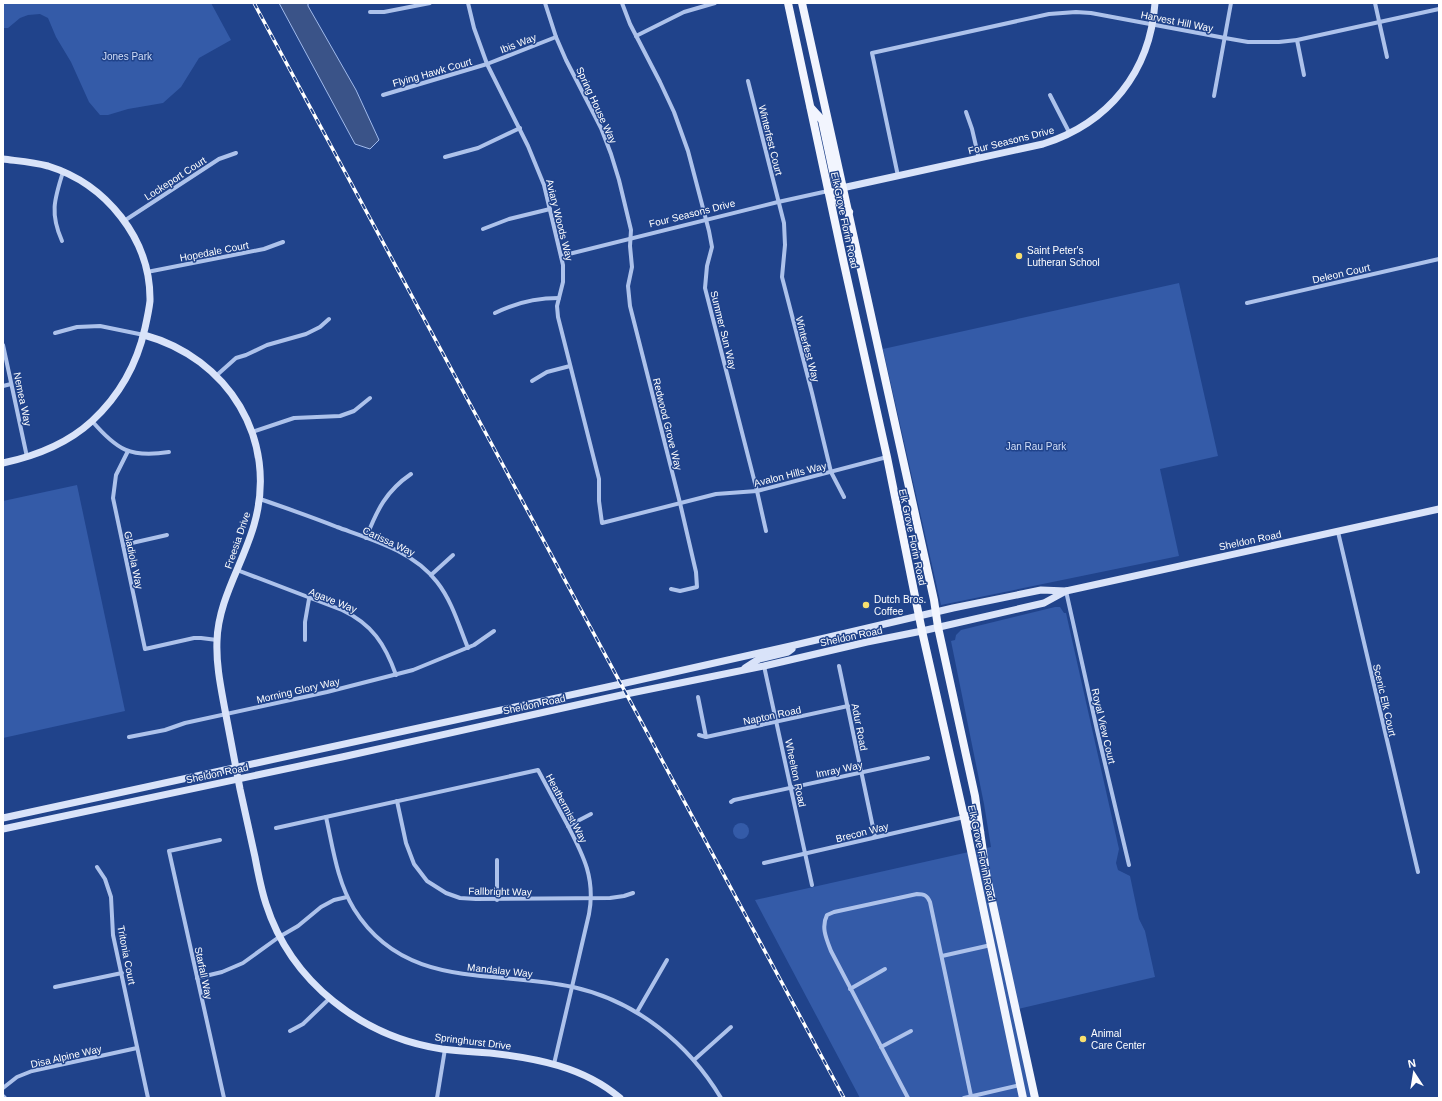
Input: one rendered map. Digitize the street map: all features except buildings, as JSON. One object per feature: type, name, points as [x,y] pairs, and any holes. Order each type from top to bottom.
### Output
[{"type":"main road","name":"Elk Grove Florin Road","points":[[788,3],[887,458],[922,631],[964,817],[1023,1098]]},
{"type":"main road","name":"Elk Grove Florin Road","points":[[802,3],[842,188],[849,212],[975,796],[986,873],[1035,1098]]},
{"type":"main road","name":"Four Seasons Drive","points":[[842,188],[898,177],[1043,144],[1070,134],[1093,120],[1124,91],[1139,66],[1146,49],[1153,25],[1155,3]]},
{"type":"main road","points":[[811,108],[822,120],[836,184],[842,188]]},
{"type":"main road","points":[[3,159],[48,166],[80,181],[98,193],[109,203],[124,221],[137,243],[147,272],[150,292],[149,310],[144,335],[136,360],[112,399],[92,421],[65,441],[43,452],[3,463]]},
{"type":"main road","points":[[828,191],[834,193],[841,206],[849,212]]},
{"type":"main road","name":"Freesia Drive","points":[[144,335],[172,345],[185,352],[217,375],[244,414],[252,432],[258,457],[260,471],[260,499],[251,537],[221,613],[216,640],[219,678],[238,778]]},
{"type":"main road","name":"Sheldon Road","points":[[3,818],[795,645],[919,616],[1041,590],[1066,591],[1439,509]]},
{"type":"main road","name":"Sheldon Road","points":[[3,829],[922,631],[1044,603],[1066,591]]},
{"type":"main road","points":[[739,671],[759,659],[788,652],[795,645]]},
{"type":"main road","name":"Springhurst Drive","points":[[238,778],[266,905],[279,936],[299,967],[313,984],[329,999],[359,1019],[389,1034],[420,1044],[445,1049],[516,1056],[554,1064],[584,1074],[620,1098]]},
{"type":"main road","points":[[964,817],[968,816],[972,820],[973,826],[980,832]]},
{"type":"main road","points":[[1014,1056],[1024,1073],[1031,1080]]},
{"type":"street","points":[[370,12],[384,12],[430,3]]},
{"type":"street","name":"Aviary Woods Way","points":[[468,3],[474,28],[486,64],[520,128],[537,165],[550,209],[564,274],[558,298],[558,317],[599,479],[599,500],[602,523]]},
{"type":"street","name":"Spring House Way","points":[[545,3],[556,37],[566,60],[592,109],[611,154],[631,230],[630,239]]},
{"type":"street","name":"Summer Sun Way","points":[[622,3],[636,36],[674,112],[688,151],[712,247],[707,266],[706,288],[766,531]]},
{"type":"street","points":[[636,36],[684,12],[715,3]]},
{"type":"street","points":[[1214,96],[1231,3]]},
{"type":"street","points":[[1375,3],[1387,57]]},
{"type":"street","name":"Harvest Hill Way","points":[[898,177],[872,53],[1064,12],[1092,13],[1225,38],[1264,43],[1297,40],[1439,9]]},
{"type":"street","name":"Ibis Way","points":[[486,64],[556,37]]},
{"type":"street","points":[[1297,40],[1304,75]]},
{"type":"street","name":"Flying Hawk Court","points":[[383,95],[486,64]]},
{"type":"street","name":"Winterfest Court","points":[[748,82],[778,202]]},
{"type":"street","points":[[1050,95],[1070,134]]},
{"type":"street","points":[[966,112],[972,128],[979,159]]},
{"type":"street","points":[[445,157],[478,148],[520,128]]},
{"type":"street","name":"Lockeport Court","points":[[124,221],[219,159],[236,153]]},
{"type":"street","points":[[62,241],[55,223],[54,208],[56,194],[63,172]]},
{"type":"street","name":"Four Seasons Drive","points":[[561,256],[828,191]]},
{"type":"street","name":"Winterfest Way","points":[[778,202],[784,223],[782,277],[831,472],[844,497]]},
{"type":"street","points":[[484,229],[509,219],[550,209]]},
{"type":"street","name":"Redwood Grove Way","points":[[630,239],[632,267],[628,286],[630,306],[696,572],[697,587],[680,591],[671,588]]},
{"type":"street","name":"Hopedale Court","points":[[147,272],[264,249],[283,242]]},
{"type":"street","name":"Deleon Court","points":[[1247,303],[1439,259]]},
{"type":"street","points":[[495,313],[510,306],[538,299],[558,298]]},
{"type":"street","points":[[217,375],[236,358],[267,345],[306,334],[330,319]]},
{"type":"street","points":[[55,333],[77,327],[92,325],[144,335]]},
{"type":"street","name":"Nemea Way","points":[[3,345],[27,457]]},
{"type":"street","points":[[532,381],[547,372],[570,366]]},
{"type":"street","points":[[3,386],[11,384]]},
{"type":"street","points":[[252,432],[294,418],[340,416],[354,410],[370,398]]},
{"type":"street","points":[[92,421],[107,439],[128,451],[147,455],[169,452]]},
{"type":"street","name":"Gladiola Way","points":[[128,451],[116,475],[113,490],[145,649],[201,638],[216,640]]},
{"type":"street","name":"Avalon Hills Way","points":[[602,523],[716,494],[757,491],[887,458]]},
{"type":"street","points":[[366,538],[378,509],[387,495],[398,483],[410,474]]},
{"type":"street","name":"Carissa Way","points":[[260,499],[366,538],[408,556],[431,575],[445,594],[468,648]]},
{"type":"street","name":"Scenic Elk Court","points":[[1338,532],[1418,872]]},
{"type":"street","points":[[123,545],[167,534]]},
{"type":"street","points":[[431,575],[453,555]]},
{"type":"street","name":"Agave Way","points":[[237,570],[309,599],[349,613],[369,627],[384,646],[396,674]]},
{"type":"street","name":"Royal View Court","points":[[1066,591],[1098,737],[1129,865]]},
{"type":"street","points":[[306,640],[304,630],[309,599]]},
{"type":"street","name":"Morning Glory Way","points":[[129,737],[164,730],[185,723],[327,692],[413,670],[468,648],[480,642],[494,631]]},
{"type":"street","name":"Wheelton Road","points":[[764,666],[812,885]]},
{"type":"street","name":"Adur Road","points":[[839,666],[875,837]]},
{"type":"street","points":[[698,697],[706,737]]},
{"type":"street","name":"Napton Road","points":[[699,735],[706,737],[848,706]]},
{"type":"street","name":"Imray Way","points":[[731,802],[734,800],[928,758]]},
{"type":"street","name":"Heathermist Way","points":[[276,828],[538,770],[568,826],[586,864],[590,880],[591,899],[589,914],[554,1064]]},
{"type":"street","name":"Fallbright Way","points":[[397,801],[408,850],[418,870],[439,890],[460,898],[497,900],[617,898],[633,893]]},
{"type":"street","points":[[568,826],[591,814]]},
{"type":"street","name":"Mandalay Way","points":[[326,817],[337,869],[348,897],[363,921],[378,937],[390,946],[415,961],[436,969],[457,973],[572,986],[612,1000],[636,1012],[664,1031],[694,1060],[720,1098]]},
{"type":"street","name":"Brecon Way","points":[[764,863],[870,840],[875,837],[964,817]]},
{"type":"street","name":"Starfall Way","points":[[220,840],[169,851],[224,1098]]},
{"type":"street","points":[[497,860],[497,900]]},
{"type":"street","name":"Tritonia Court","points":[[97,867],[105,879],[111,897],[113,935],[148,1098]]},
{"type":"street","points":[[908,1098],[831,951],[824,929],[824,921],[827,915],[834,912],[917,894],[924,894],[928,897],[930,902],[972,1096]]},
{"type":"street","points":[[197,978],[222,972],[243,962],[279,936],[298,926],[321,906],[334,900],[348,897]]},
{"type":"street","points":[[942,956],[990,945]]},
{"type":"street","points":[[636,1012],[667,960]]},
{"type":"street","points":[[850,989],[886,969]]},
{"type":"street","points":[[55,987],[122,973]]},
{"type":"street","points":[[290,1031],[303,1024],[329,999]]},
{"type":"street","points":[[694,1060],[731,1027]]},
{"type":"street","points":[[881,1048],[911,1031]]},
{"type":"street","name":"Disa Alpine Way","points":[[3,1088],[17,1077],[32,1072],[137,1048]]},
{"type":"street","points":[[437,1098],[445,1049]]},
{"type":"street","points":[[964,1098],[1020,1085]]},
{"type":"green space","name":"Jones Park","points":[[3,3],[211,3],[231,40],[199,58],[181,87],[163,103],[128,109],[108,115],[100,115],[89,102],[71,62],[56,37],[48,18],[40,14],[28,15],[20,18],[8,28],[3,28]]},
{"type":"green space","name":"Jan Rau Park","points":[[1179,283],[1218,456],[1160,469],[1179,556],[941,605],[883,349]]},
{"type":"green space","points":[[77,485],[125,711],[3,738],[3,501]]},
{"type":"green space","points":[[1060,607],[1064,613],[1066,613],[1119,849],[1116,863],[1118,870],[1130,876],[1139,919],[1145,931],[1155,977],[1018,1009],[1038,1098],[860,1098],[755,900],[991,847],[984,804],[951,641],[955,640],[956,635],[961,630]]},
{"type":"green space","points":[[741,823],[748,828],[749,831],[744,838],[741,839],[734,834],[733,831],[738,824]]},
{"type":"shaded area","points":[[279,3],[308,3],[308,6],[356,90],[379,140],[370,149],[355,144]]},
{"type":"railway","points":[[254,3],[844,1098]]},
{"type":"place","name":"Saint Peter's Lutheran School","points":[[1019,256]]},
{"type":"place","name":"Dutch Bros. Coffee","points":[[866,605]]},
{"type":"place","name":"Animal Care Center","points":[[1083,1039]]}]
